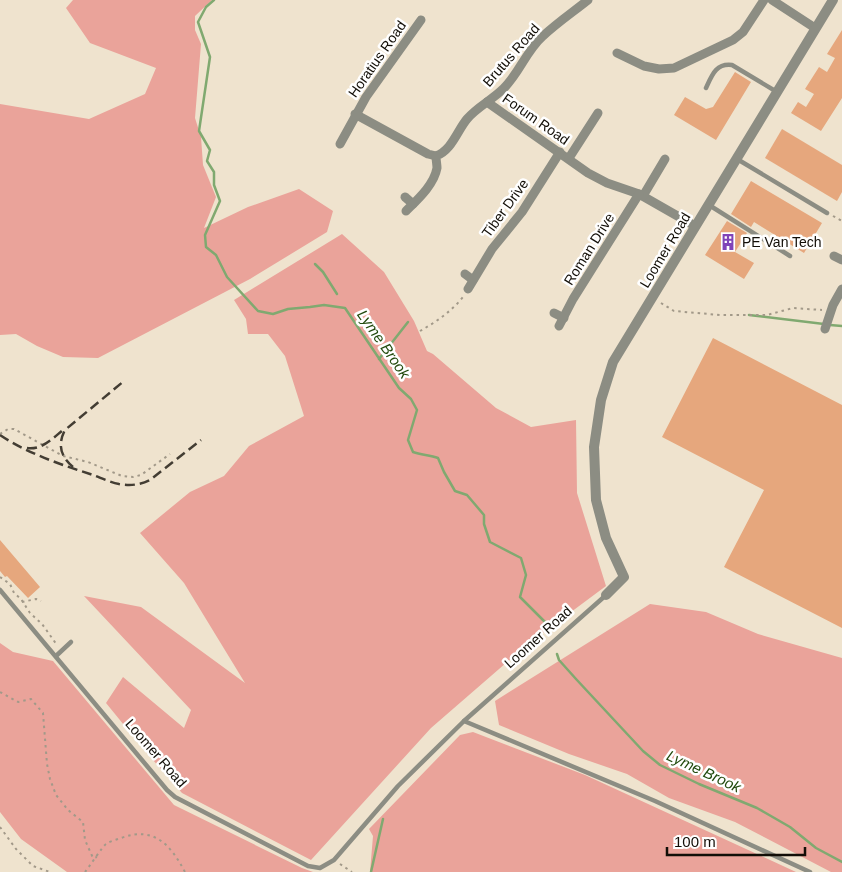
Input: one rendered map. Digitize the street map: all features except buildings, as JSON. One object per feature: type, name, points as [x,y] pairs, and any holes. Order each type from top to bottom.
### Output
[{"type":"street","name":"Brutus Road","points":[[436,156],[443,154],[448,149],[471,114],[503,89],[516,75],[542,37],[588,0]]},
{"type":"street","points":[[617,53],[644,66],[659,69],[674,68],[733,40],[744,32],[764,0]]},
{"type":"street","points":[[772,0],[815,28]]},
{"type":"street","name":"Loomer Road","points":[[606,595],[624,577],[606,538],[596,500],[594,446],[601,400],[614,362],[833,0]]},
{"type":"street","name":"Horatius Road","points":[[340,144],[379,78],[421,20]]},
{"type":"street","name":"Forum Road","points":[[488,102],[588,173],[607,183],[641,195],[695,226]]},
{"type":"street","name":"Forum Road","points":[[569,158],[598,113]]},
{"type":"street","name":"Horatius Road","points":[[356,114],[428,154],[436,156]]},
{"type":"street","name":"Tiber Drive","points":[[468,289],[492,248],[522,212],[560,152]]},
{"type":"street","points":[[406,211],[433,178],[437,168],[436,156]]},
{"type":"street","points":[[641,195],[665,159]]},
{"type":"street","name":"Roman Drive","points":[[554,313],[562,322],[573,299],[641,195]]},
{"type":"street","points":[[405,197],[413,204]]},
{"type":"street","points":[[465,274],[473,280]]},
{"type":"street","points":[[825,329],[831,310],[842,289]]},
{"type":"lane","points":[[706,88],[719,66],[725,64],[732,65],[777,92]]},
{"type":"lane","points":[[737,158],[827,213]]},
{"type":"lane","points":[[709,205],[790,256]]},
{"type":"lane","name":"Loomer Road","points":[[0,590],[167,790],[175,797],[308,866],[320,868],[334,860],[398,786],[464,721],[606,595]]},
{"type":"lane","points":[[56,656],[71,642]]},
{"type":"lane","points":[[464,721],[655,800],[810,872]]},
{"type":"path","points":[[827,213],[842,221]]},
{"type":"path","points":[[420,331],[432,325],[455,307],[468,289]]},
{"type":"path","points":[[653,296],[674,311],[720,315],[767,315],[793,308],[831,310]]},
{"type":"path","points":[[0,434],[8,429],[14,429],[63,456],[88,462],[122,476],[133,477],[141,475],[170,454]]},
{"type":"path","points":[[0,577],[10,584],[14,593],[30,613],[63,650]]},
{"type":"path","points":[[22,602],[41,601]]},
{"type":"path","points":[[0,692],[18,702],[32,699],[43,712],[50,779],[56,795],[68,810],[83,822],[85,840],[93,858],[97,857]]},
{"type":"path","points":[[0,827],[16,849],[33,866],[50,872]]},
{"type":"path","points":[[85,872],[105,844],[128,836],[147,834],[167,844],[178,858],[184,872]]},
{"type":"path","points":[[334,860],[352,872]]},
{"type":"path","points":[[33,866],[33,872]]},
{"type":"shaded area","points":[[73,0],[212,0],[195,16],[195,30],[201,44],[195,118],[201,137],[203,165],[216,197],[204,228],[248,207],[299,189],[333,211],[327,232],[250,279],[98,358],[63,357],[37,346],[16,334],[0,335],[0,104],[89,119],[145,94],[156,68],[90,43],[66,8]]},
{"type":"shaded area","points":[[342,234],[384,272],[414,321],[427,351],[433,354],[496,408],[531,427],[576,420],[577,493],[606,586],[528,644],[431,728],[311,860],[182,793],[146,752],[106,703],[123,677],[184,728],[191,710],[84,596],[141,607],[245,683],[184,583],[140,533],[190,492],[224,476],[249,446],[304,416],[285,356],[268,334],[248,334],[246,319],[234,300]]},
{"type":"shaded area","points":[[650,604],[706,612],[758,634],[842,658],[842,872],[831,872],[735,822],[669,798],[627,774],[569,754],[499,725],[495,701]]},
{"type":"shaded area","points":[[0,643],[13,652],[53,661],[174,805],[313,872],[67,872],[21,839],[0,812]]},
{"type":"shaded area","points":[[473,732],[585,775],[796,872],[370,872],[373,836],[369,829],[460,735]]},
{"type":"waterway","name":"Lyme Brook","points":[[214,0],[206,7],[198,22],[210,57],[199,131],[210,150],[207,161],[214,172],[214,185],[220,201],[205,235],[206,247],[216,255],[227,277],[258,311],[273,314],[288,309],[324,305],[345,308],[399,388],[411,399],[417,410],[408,440],[413,452],[438,458],[455,491],[467,495],[484,515],[484,524],[490,542],[521,558],[526,575],[520,597],[551,628],[550,631]]},
{"type":"waterway","points":[[315,264],[323,272],[337,294]]},
{"type":"waterway","points":[[749,315],[824,324]]},
{"type":"waterway","points":[[379,359],[408,322]]},
{"type":"waterway","points":[[830,325],[842,326]]},
{"type":"waterway","name":"Lyme Brook","points":[[557,654],[559,660],[576,679],[643,751],[660,765],[699,784],[757,808],[790,827],[816,848],[842,862]]},
{"type":"waterway","points":[[371,872],[383,819]]},
{"type":"railway","points":[[73,467],[63,455],[61,446],[65,430],[124,381]]},
{"type":"railway","points":[[27,448],[42,446],[63,430]]},
{"type":"railway","points":[[0,435],[44,457],[112,482],[127,485],[139,484],[150,480],[201,440]]},
{"type":"place","name":"PE Van Tech","points":[[728,242]]}]
